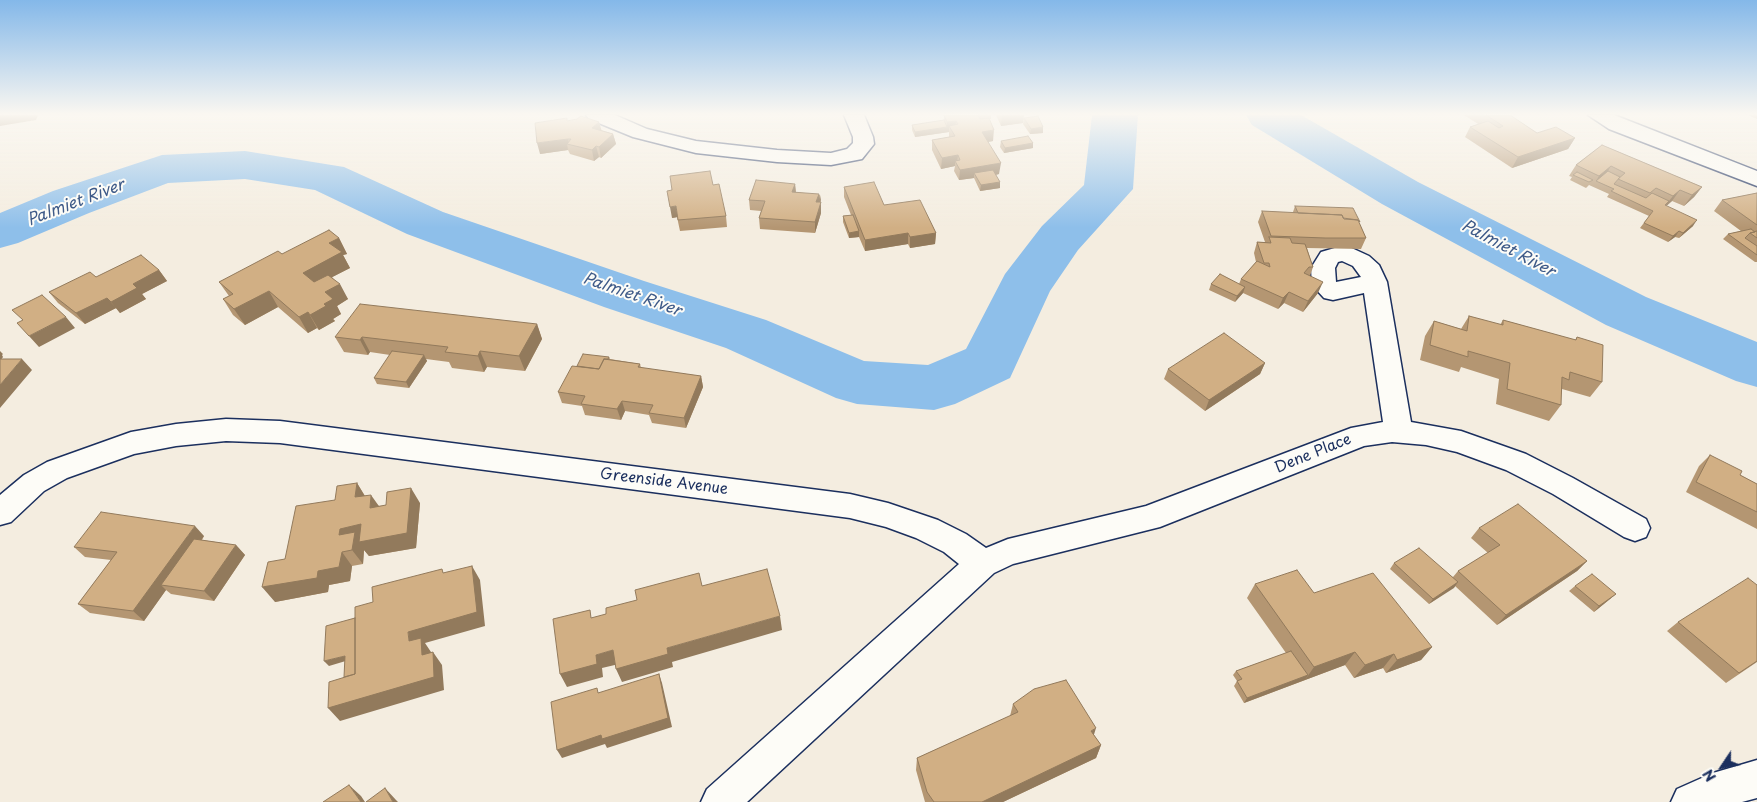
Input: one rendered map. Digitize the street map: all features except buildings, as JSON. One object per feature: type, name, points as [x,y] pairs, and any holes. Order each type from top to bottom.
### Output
[{"type":"street","points":[[745,152],[831,159],[844,158],[855,152]]},
{"type":"street","points":[[1688,152],[1757,179]]},
{"type":"street","points":[[1375,282],[1399,432]]},
{"type":"street","name":"Greenside Avenue","points":[[0,514],[34,483],[65,467],[123,446],[176,434],[226,430],[271,432],[850,506],[888,515],[928,529],[955,543],[983,563]]},
{"type":"street","name":"Dene Place","points":[[983,563],[1016,550],[1149,518],[1194,502],[1344,441],[1361,436],[1399,432],[1426,434],[1461,442],[1516,462],[1564,486],[1636,528]]},
{"type":"street","points":[[720,802],[983,563]]},
{"type":"street","points":[[1690,802],[1713,792],[1757,779]]},
{"type":"waterway","name":"Palmiet River","points":[[0,232],[71,202],[162,169],[245,165],[327,177],[425,223],[624,294],[746,334],[857,382],[934,388],[989,363],[1024,287],[1060,238],[1108,189],[1111,152]]},
{"type":"waterway","name":"Palmiet River","points":[[1331,152],[1400,193],[1626,311],[1757,366]]}]
